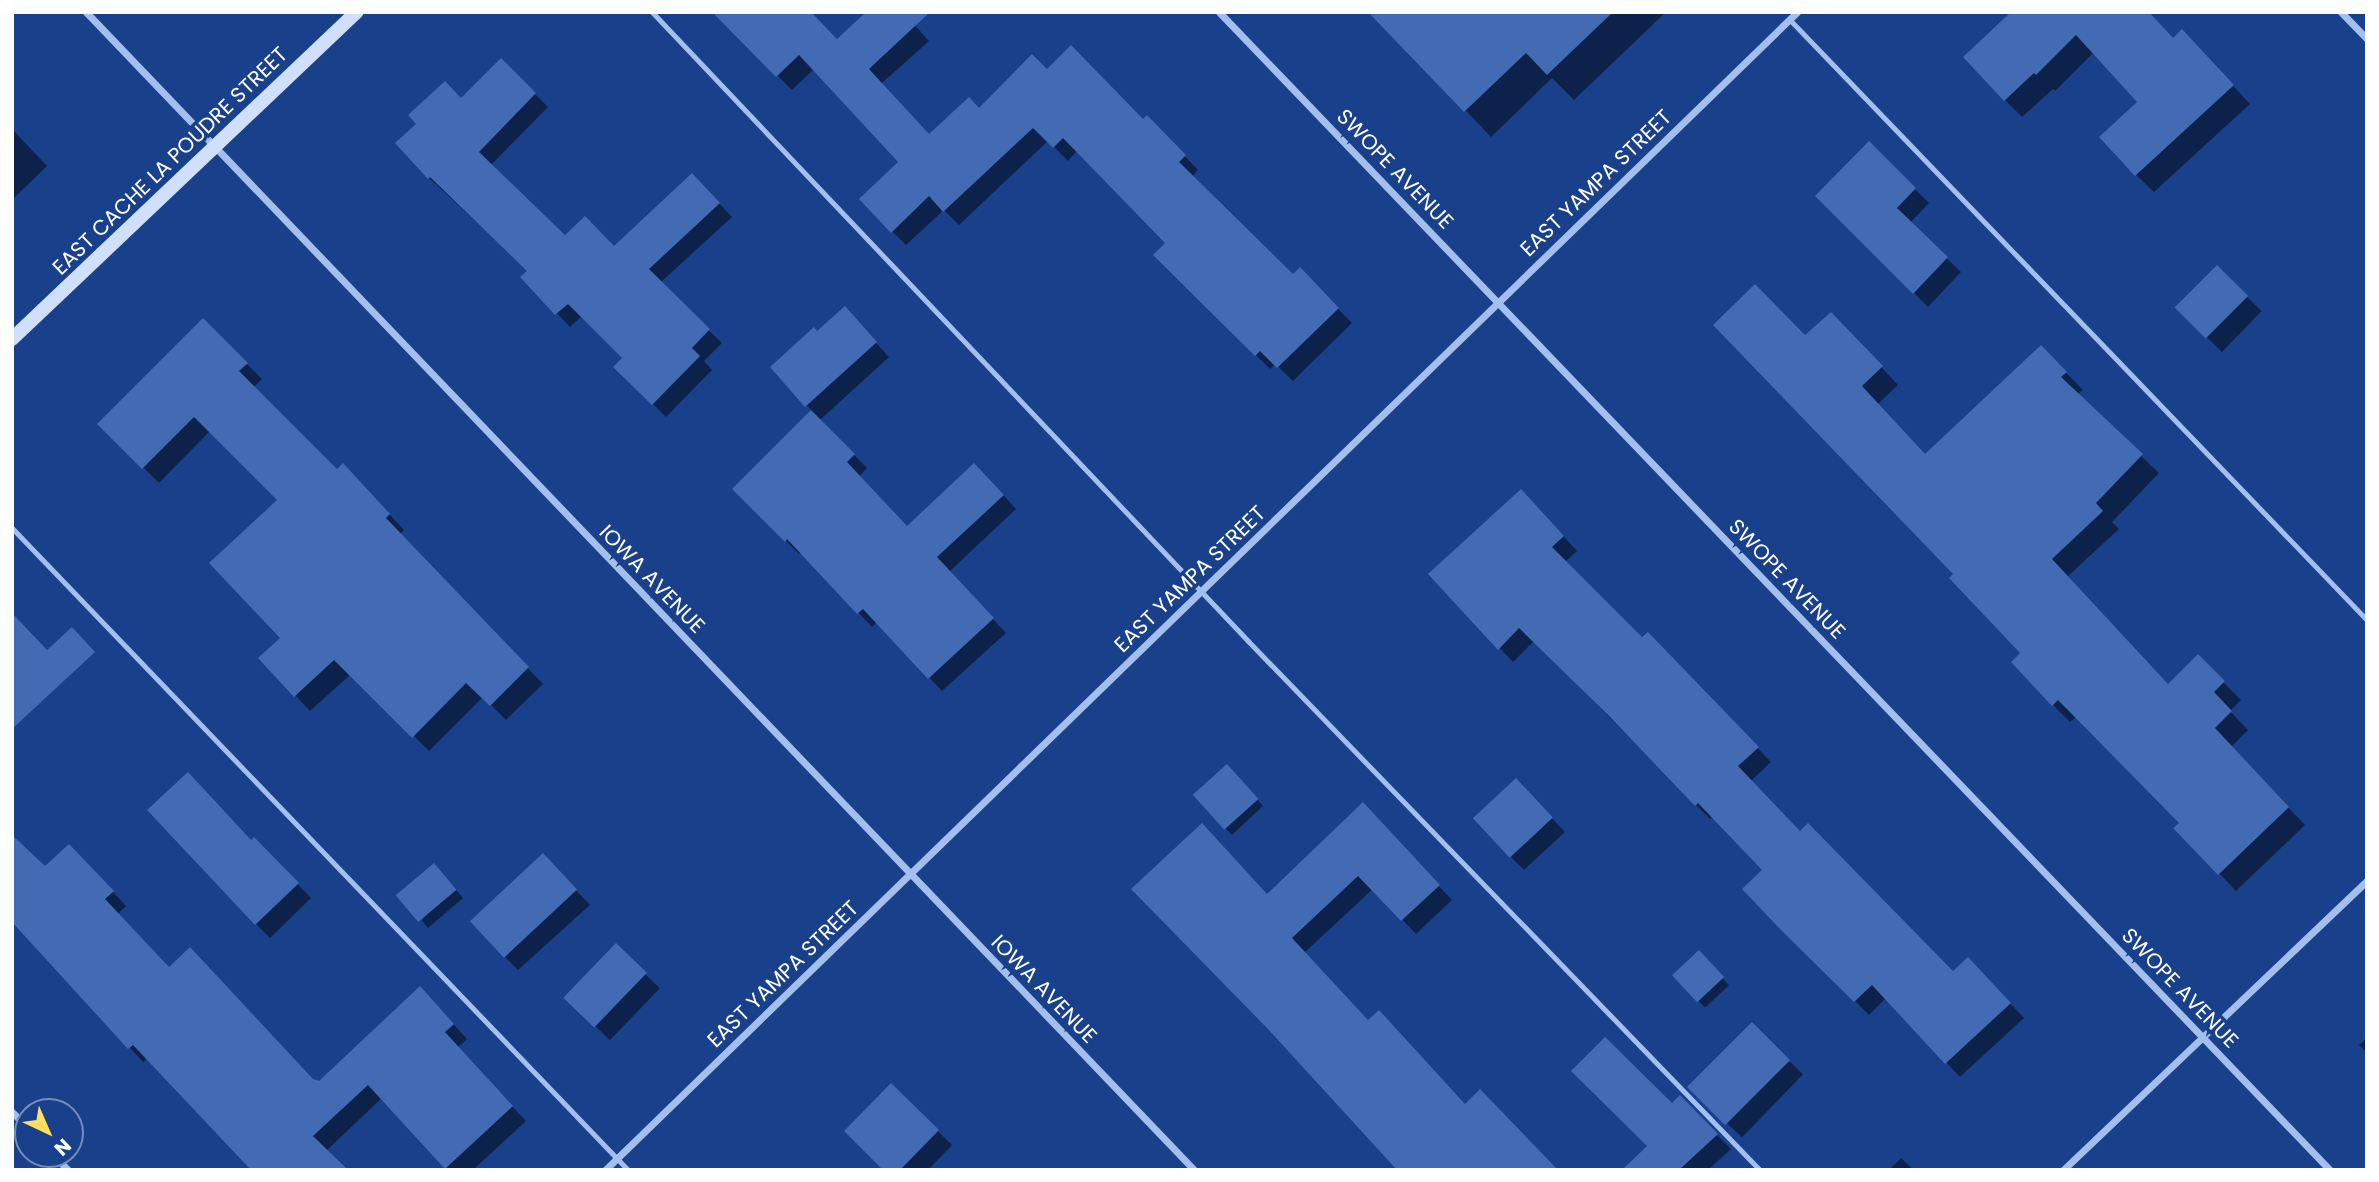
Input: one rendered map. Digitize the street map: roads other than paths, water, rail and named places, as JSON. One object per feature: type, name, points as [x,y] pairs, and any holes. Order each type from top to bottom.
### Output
[{"type":"street","name":"IOWA AVENUE","points":[[86,12],[1194,1170]]},
{"type":"street","name":"EAST CACHE LA POUDRE STREET","points":[[12,339],[356,12]]},
{"type":"street","name":"SWOPE AVENUE","points":[[1219,12],[2330,1170]]},
{"type":"street","name":"EAST YAMPA STREET","points":[[605,1170],[912,875],[1797,12]]},
{"type":"street","points":[[2341,12],[2367,39]]},
{"type":"street","points":[[2063,1170],[2367,880]]},
{"type":"lane","points":[[652,12],[1202,592],[1760,1170]]},
{"type":"lane","points":[[1790,20],[2367,620]]},
{"type":"lane","points":[[12,528],[628,1170]]}]
